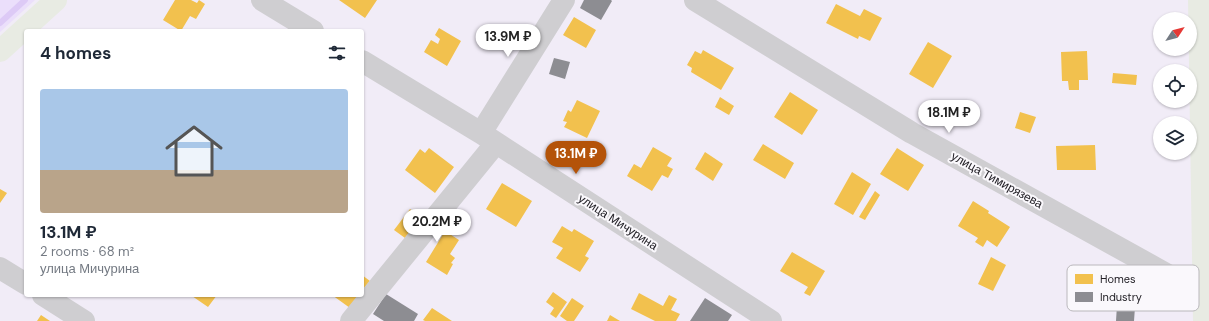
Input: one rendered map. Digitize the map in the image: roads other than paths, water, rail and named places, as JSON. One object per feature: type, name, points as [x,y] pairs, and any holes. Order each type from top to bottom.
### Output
[{"type":"main road","points":[[24,29],[56,0]]},
{"type":"main road","points":[[1202,5],[1204,321]]},
{"type":"main road","points":[[0,51],[24,29]]},
{"type":"street","points":[[262,0],[310,29]]},
{"type":"street","points":[[351,321],[488,138],[564,0]]},
{"type":"street","name":"улица Тимирязева","points":[[695,0],[912,133],[1150,265]]},
{"type":"street","name":"улица Мичурина","points":[[364,62],[488,138],[771,321]]},
{"type":"street","points":[[0,268],[24,283]]},
{"type":"street","points":[[46,297],[84,321]]},
{"type":"waterway","points":[[0,23],[25,0]]}]
